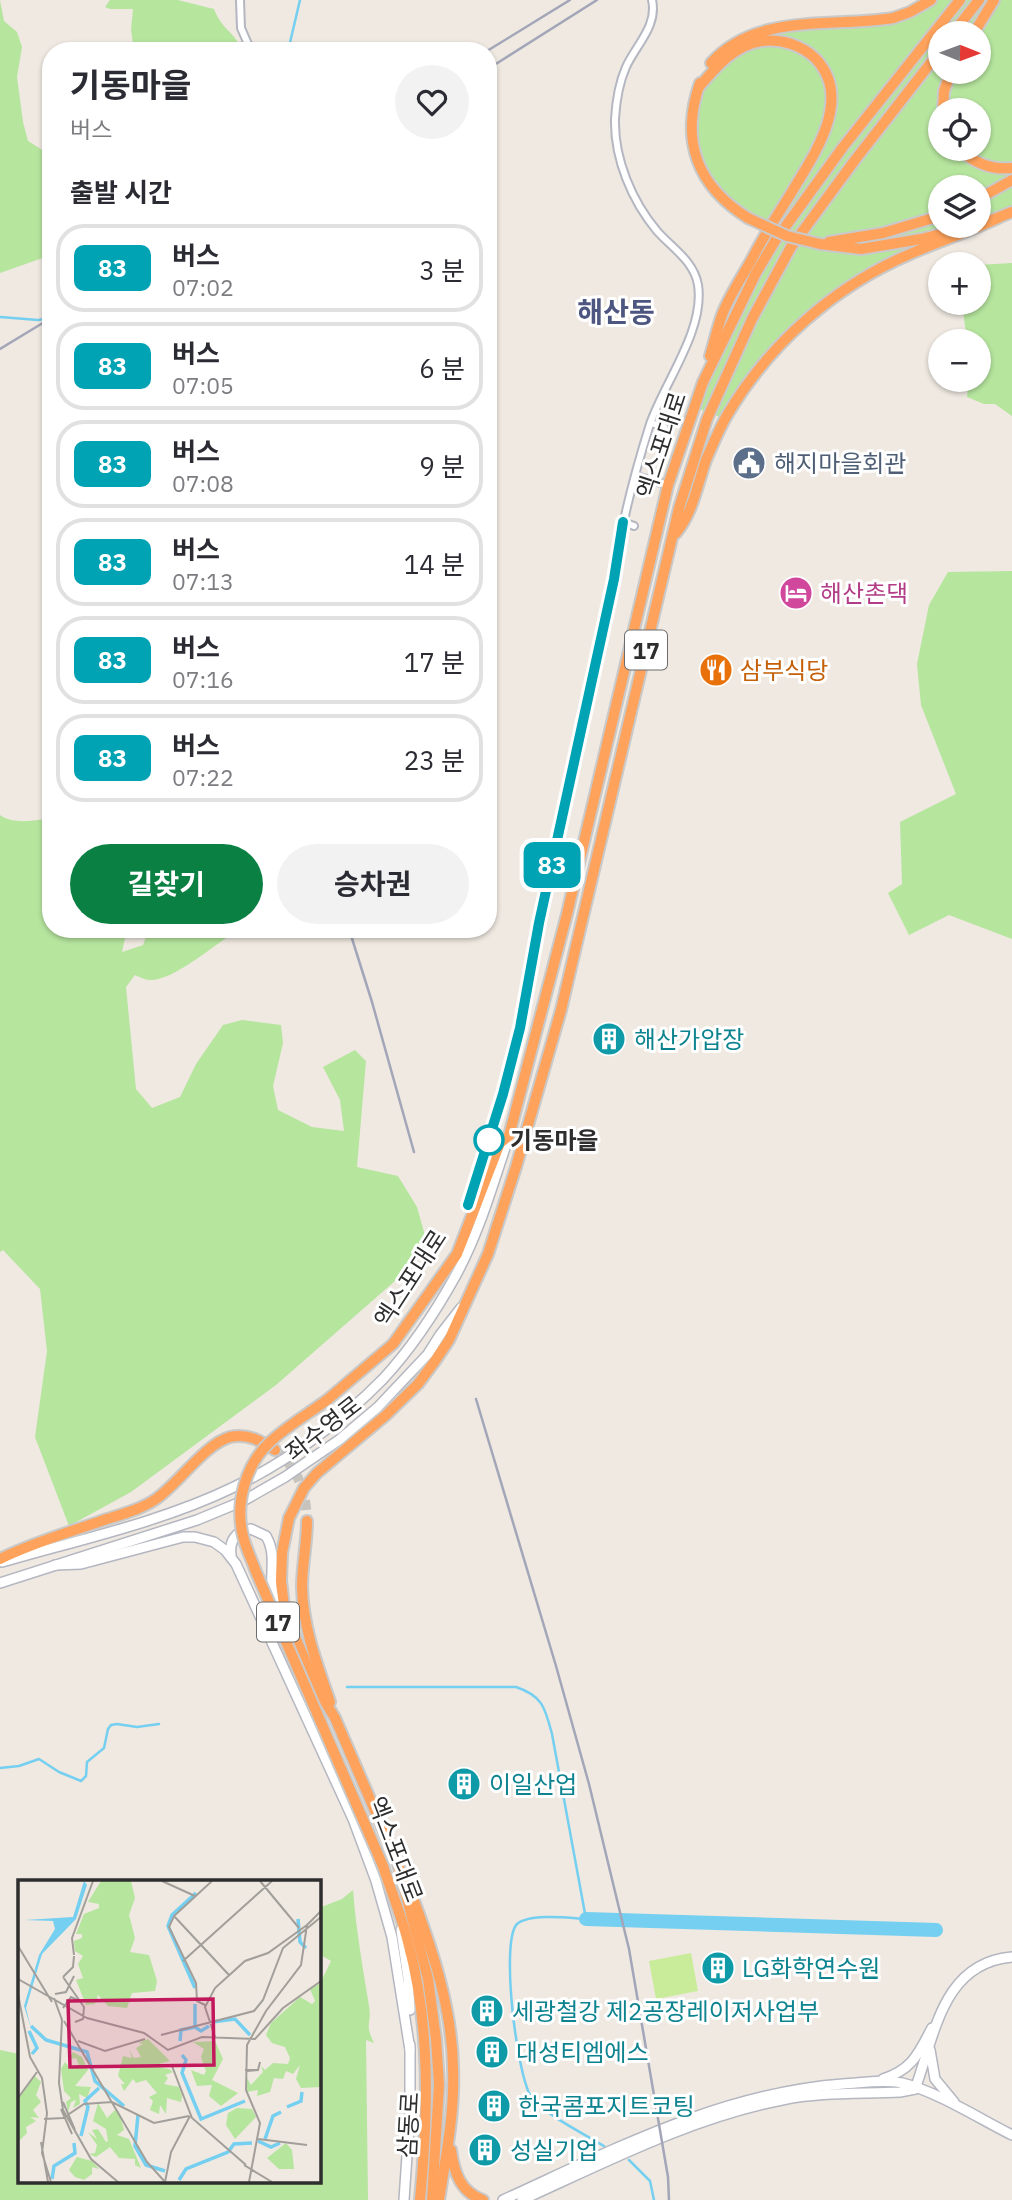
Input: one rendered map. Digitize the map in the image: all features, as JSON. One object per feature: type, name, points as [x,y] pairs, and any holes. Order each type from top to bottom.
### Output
[{"type":"highway","points":[[928,237],[880,247],[852,248],[787,236],[748,218],[712,186],[696,155],[691,122],[706,69],[718,55],[751,34],[780,27],[893,18],[931,0]]},
{"type":"highway","name":"엑스포대로","points":[[431,2135],[422,2021],[408,1942],[383,1866],[256,1572],[242,1528],[240,1512],[243,1490],[257,1458],[271,1441],[327,1400],[393,1343],[457,1254],[492,1148],[509,1136],[567,914],[668,485],[703,382],[775,241],[843,147],[960,0]]},
{"type":"highway","points":[[962,21],[979,0]]},
{"type":"highway","points":[[982,21],[995,0]]},
{"type":"highway","points":[[699,87],[720,63],[740,48],[758,42],[778,41],[798,46],[813,56],[827,77],[831,97],[828,120],[817,149],[722,314],[703,382]]},
{"type":"highway","name":"엑스포대로","points":[[431,2135],[439,2085],[428,1979],[398,1864],[335,1718],[317,1690],[285,1614],[281,1581],[282,1553],[289,1518],[317,1473],[385,1416],[418,1384],[449,1340],[488,1254],[549,1057],[672,538],[707,419],[772,279],[791,247],[928,66]]},
{"type":"highway","points":[[976,161],[983,165],[1012,168]]},
{"type":"highway","points":[[991,192],[1012,180]]},
{"type":"highway","points":[[672,538],[690,512],[707,458],[725,419],[757,370],[812,314],[865,276],[1012,212]]},
{"type":"highway","points":[[991,220],[998,218]]},
{"type":"highway","points":[[820,244],[883,233],[928,219]]},
{"type":"highway","points":[[0,1561],[28,1546],[150,1503],[223,1440],[236,1436],[250,1437],[275,1450]]},
{"type":"highway","points":[[307,1521],[302,1578],[305,1619],[335,1718]]},
{"type":"highway","points":[[398,1864],[425,1931],[450,2028],[454,2069],[449,2135],[439,2200]]},
{"type":"highway","name":"17","points":[[420,2200],[431,2135]]},
{"type":"highway","name":"17","points":[[431,2135],[432,2200]]},
{"type":"highway","points":[[449,2135],[459,2182],[467,2191],[483,2200]]},
{"type":"street","points":[[240,0],[242,28],[247,42]]},
{"type":"street","points":[[468,1205],[492,1148],[520,1028],[539,923],[614,579],[623,522],[651,423],[684,351],[699,300],[698,285],[691,266],[658,233],[632,192],[616,131],[616,107],[620,86],[632,55],[650,26],[654,10],[652,0]]},
{"type":"street","points":[[651,423],[664,427]]},
{"type":"street","points":[[636,476],[668,485]]},
{"type":"street","points":[[623,522],[634,526]]},
{"type":"street","name":"좌수영로","points":[[0,1561],[165,1515],[232,1488],[275,1465],[343,1416],[383,1379],[401,1357],[456,1275],[483,1214],[509,1136]]},
{"type":"street","name":"좌수영로","points":[[0,1583],[197,1520],[243,1501],[285,1477],[340,1440],[378,1407],[428,1353],[466,1302]]},
{"type":"street","points":[[231,1555],[232,1541],[239,1532],[251,1529],[266,1536],[271,1549],[272,1595],[285,1614]]},
{"type":"street","points":[[55,1565],[80,1564],[183,1537],[214,1542],[231,1555],[263,1619],[366,1850],[392,1937],[410,2050]]},
{"type":"street","points":[[397,1911],[408,1978],[410,2050]]},
{"type":"street","points":[[915,2088],[939,2018],[952,1990],[965,1976],[986,1962],[1012,1957]]},
{"type":"street","points":[[874,2082],[898,2073],[910,2064],[939,2018]]},
{"type":"street","points":[[930,2046],[935,2079],[944,2092],[964,2110]]},
{"type":"street","name":"삼동로","points":[[404,2200],[410,2112],[410,2050]]},
{"type":"street","points":[[503,2200],[634,2140],[711,2110],[796,2089],[874,2082],[901,2083],[964,2110],[1012,2135]]},
{"type":"street","points":[[522,2200],[689,2126],[763,2104],[797,2097],[900,2092],[915,2088]]},
{"type":"green space","points":[[0,0],[4,21],[17,32],[22,47],[17,77],[28,141],[42,150],[42,258],[0,273]]},
{"type":"green space","points":[[110,0],[178,0],[214,9],[237,42],[133,42],[133,9],[105,7]]},
{"type":"green space","points":[[931,0],[1012,0],[1012,212],[991,221],[991,175],[928,175],[928,238],[952,238],[865,276],[781,343],[725,419],[694,407],[722,314],[769,229],[721,196],[693,144],[702,78],[718,56],[751,34],[871,21]]},
{"type":"green space","points":[[1012,263],[1012,416],[995,404],[984,404],[967,397],[968,392],[991,392],[991,329],[965,329],[964,315],[991,315],[991,264]]},
{"type":"green space","points":[[1012,571],[1012,939],[949,915],[909,935],[888,893],[902,884],[900,822],[956,794],[921,705],[917,664],[929,605],[948,572]]},
{"type":"green space","points":[[0,815],[16,821],[42,819],[42,938],[125,938],[122,952],[143,945],[146,938],[226,938],[169,975],[150,980],[135,975],[126,987],[136,1089],[152,1108],[180,1097],[196,1064],[223,1025],[242,1020],[281,1025],[283,1043],[273,1086],[278,1110],[312,1127],[344,1131],[340,1100],[323,1067],[355,1050],[366,1061],[357,1167],[398,1176],[417,1207],[428,1246],[395,1281],[276,1385],[131,1492],[69,1526],[35,1437],[47,1351],[40,1289],[3,1250],[0,1252]]},
{"type":"green space","points":[[353,1890],[369,2006],[369,2027],[374,2043],[366,2040],[368,2200],[0,2200],[0,2050],[18,2054],[18,2182],[320,2182],[320,1984],[331,1961],[320,1955],[320,1908],[342,1899]]},
{"type":"green space","points":[[691,1953],[698,1991],[656,1999],[649,1961]]},
{"type":"waterway","points":[[290,42],[300,0]]},
{"type":"waterway","points":[[0,317],[42,319]]},
{"type":"waterway","points":[[347,1687],[516,1687],[532,1694],[542,1704],[552,1734],[586,1919],[540,1917],[517,1924],[512,1936],[510,1956],[516,2039],[526,2086],[532,2098],[556,2117],[604,2146]]},
{"type":"waterway","points":[[0,1768],[19,1766],[39,1759],[59,1772],[81,1781],[86,1776],[87,1762],[104,1748],[111,1725],[137,1727],[159,1724]]},
{"type":"waterway","points":[[586,1919],[936,1930]]},
{"type":"waterway","points":[[629,2160],[650,2181],[654,2200]]},
{"type":"tunnel","points":[[275,1450],[290,1465],[300,1482],[307,1521]]},
{"type":"railway","points":[[497,45],[570,0]]},
{"type":"railway","points":[[497,63],[597,0]]},
{"type":"railway","points":[[0,349],[42,323]]},
{"type":"railway","points":[[352,938],[414,1152]]},
{"type":"railway","points":[[476,1399],[589,1784],[629,1949],[668,2177],[669,2200]]},
{"type":"bus line","name":"83","points":[[468,1205],[503,1094],[520,1028],[539,923],[614,579],[623,522]]},
{"type":"place","name":"해지마을회관","points":[[749,463]]},
{"type":"place","name":"해산촌댁","points":[[796,593]]},
{"type":"place","name":"삼부식당","points":[[716,670]]},
{"type":"place","name":"해산가압장","points":[[609,1039]]},
{"type":"place","name":"기동마을","points":[[489,1140]]},
{"type":"place","name":"이일산업","points":[[464,1784]]},
{"type":"place","name":"LG화학연수원","points":[[718,1968]]},
{"type":"place","name":"세광철강 제2공장레이저사업부","points":[[487,2011]]},
{"type":"place","name":"대성티엠에스","points":[[492,2052]]},
{"type":"place","name":"한국콤포지트코팅","points":[[494,2106]]},
{"type":"place","name":"성실기업","points":[[485,2150]]},
{"type":"district","name":"해산동","points":[[616,311]]}]
